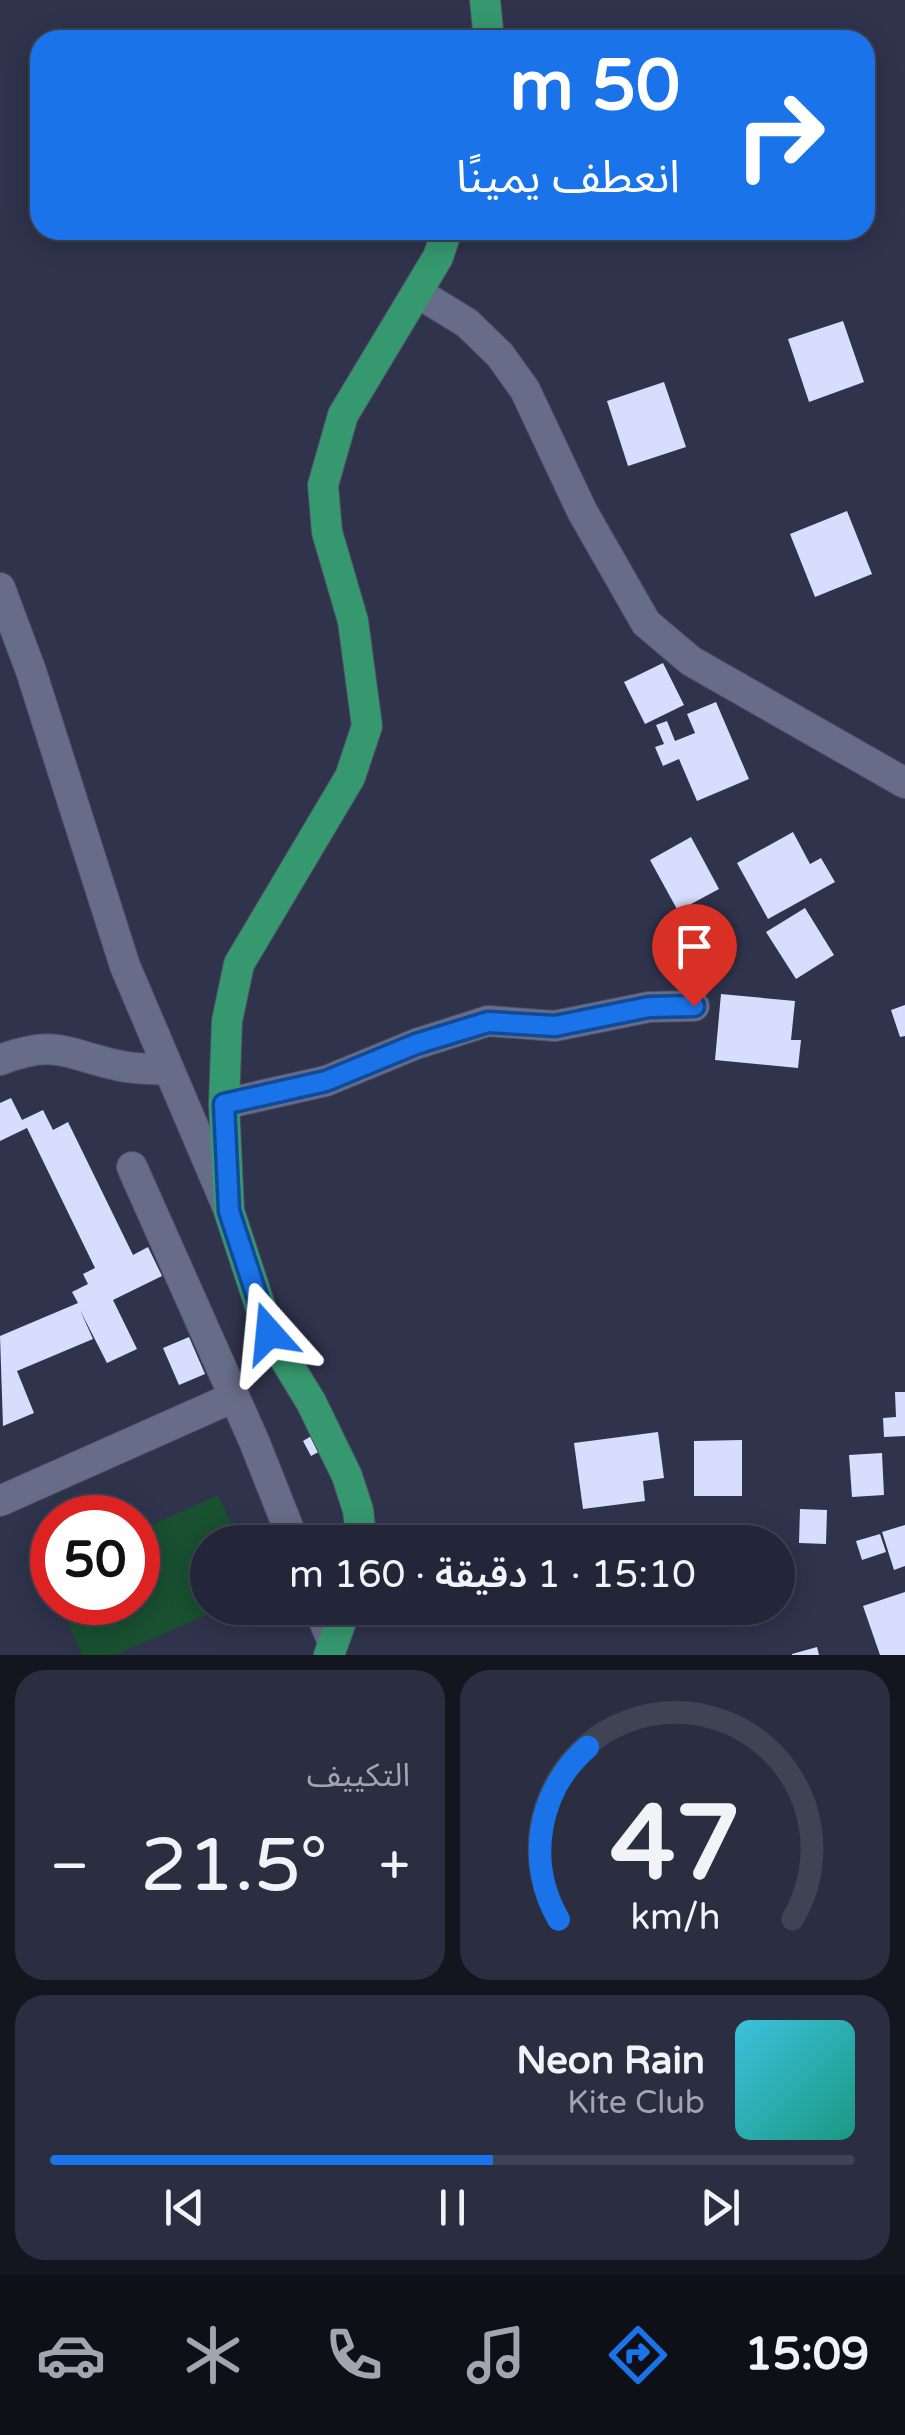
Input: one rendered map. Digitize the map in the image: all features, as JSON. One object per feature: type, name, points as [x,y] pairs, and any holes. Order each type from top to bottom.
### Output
[{"type":"main road","points":[[485,0],[488,30]]},
{"type":"main road","points":[[360,1525],[347,1476],[269,1333],[229,1211],[224,1104],[228,1021],[239,964],[350,777],[367,726],[354,621],[326,532],[324,485],[343,416],[418,293],[444,240]]},
{"type":"main road","points":[[331,1649],[340,1625]]},
{"type":"street","points":[[418,293],[467,323],[500,355],[525,390],[582,511],[646,623],[691,662],[905,783]]},
{"type":"street","points":[[0,588],[50,727],[125,966],[229,1211]]},
{"type":"street","points":[[224,1104],[326,1081],[416,1044],[488,1022],[555,1026],[649,1007],[694,1006]]},
{"type":"street","points":[[0,1060],[45,1047],[122,1066],[168,1070]]},
{"type":"street","points":[[132,1167],[287,1525]]},
{"type":"street","points":[[0,1501],[234,1397]]},
{"type":"street","points":[[324,1625],[331,1649]]},
{"type":"green space","points":[[218,1495],[232,1525],[190,1525],[190,1622],[115,1655],[82,1655],[69,1625],[160,1625],[160,1521]]},
{"type":"building","points":[[843,321],[864,382],[809,402],[788,339]]},
{"type":"building","points":[[664,382],[686,447],[628,466],[607,401]]},
{"type":"building","points":[[847,511],[872,574],[815,597],[790,534]]},
{"type":"building","points":[[663,663],[684,705],[645,724],[624,682]]},
{"type":"building","points":[[716,702],[749,779],[697,801],[679,759],[663,766],[655,747],[664,744],[656,725],[667,721],[675,741],[695,733],[687,714]]},
{"type":"building","points":[[793,832],[810,864],[821,858],[835,882],[768,919],[737,863]]},
{"type":"building","points":[[691,837],[719,889],[678,911],[650,860]]},
{"type":"building","points":[[805,908],[834,955],[796,979],[766,932]]},
{"type":"building","points":[[721,994],[795,1001],[791,1040],[801,1040],[798,1068],[715,1060]]},
{"type":"building","points":[[905,1005],[905,1036],[900,1037],[891,1010]]},
{"type":"building","points":[[11,1098],[22,1120],[43,1110],[53,1130],[68,1122],[133,1255],[148,1247],[162,1276],[113,1300],[137,1349],[107,1363],[80,1310],[93,1339],[17,1371],[34,1413],[3,1426],[0,1336],[78,1303],[72,1292],[88,1284],[83,1274],[95,1268],[27,1128],[0,1141],[0,1103]]},
{"type":"building","points":[[189,1337],[205,1374],[179,1385],[163,1348]]},
{"type":"building","points":[[895,1392],[905,1392],[905,1436],[884,1437],[883,1418],[896,1417]]},
{"type":"building","points":[[318,1432],[326,1448],[311,1456],[303,1441]]},
{"type":"building","points":[[658,1432],[664,1478],[643,1481],[645,1501],[583,1509],[574,1443]]},
{"type":"building","points":[[742,1440],[742,1496],[694,1496],[694,1441]]},
{"type":"building","points":[[882,1453],[884,1495],[852,1497],[849,1455]]},
{"type":"building","points":[[800,1509],[827,1510],[826,1544],[799,1543]]},
{"type":"building","points":[[905,1525],[905,1566],[894,1570],[882,1532]]},
{"type":"building","points":[[880,1534],[886,1552],[862,1560],[856,1541]]},
{"type":"building","points":[[905,1592],[905,1655],[880,1655],[863,1606]]},
{"type":"building","points":[[817,1647],[819,1655],[792,1655],[792,1654]]},
{"type":"route","points":[[269,1333],[229,1211],[224,1104],[326,1081],[416,1044],[488,1022],[555,1026],[649,1007],[694,1006]]}]
